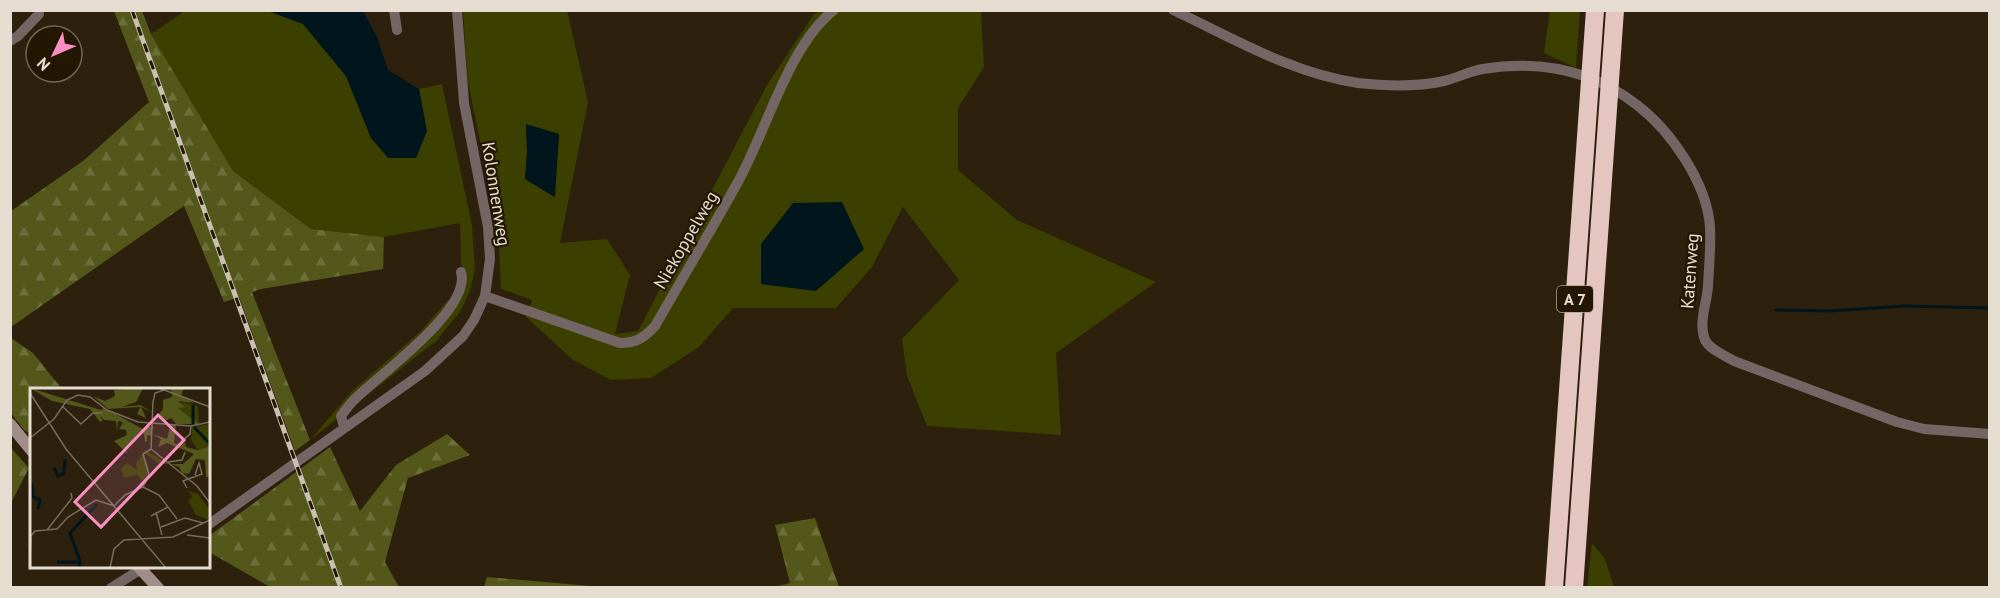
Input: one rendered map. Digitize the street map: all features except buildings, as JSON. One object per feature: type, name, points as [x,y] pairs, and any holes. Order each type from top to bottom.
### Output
[{"type":"highway","name":"A 7","points":[[1554,588],[1595,10]]},
{"type":"highway","name":"A 7","points":[[1574,588],[1615,10]]},
{"type":"street","points":[[394,10],[397,30]]},
{"type":"street","name":"Kolonnenweg","points":[[210,524],[425,371],[463,336],[474,320],[485,296],[490,259],[488,227],[464,102],[457,10]]},
{"type":"street","name":"Niekoppelweg","points":[[485,296],[620,343],[638,341],[646,336],[655,326],[740,178],[795,60],[820,21],[834,10]]},
{"type":"street","name":"Katenweg","points":[[1173,10],[1299,69],[1359,83],[1404,85],[1444,81],[1481,69],[1523,65],[1574,72],[1604,84],[1637,105],[1664,129],[1684,159],[1703,199],[1710,226],[1708,288],[1702,326],[1706,341],[1713,349],[1734,361],[1897,422],[1924,429],[1989,434]]},
{"type":"street","points":[[10,41],[39,14]]},
{"type":"street","points":[[344,427],[341,416],[352,402],[444,317],[460,290],[463,280],[461,272]]},
{"type":"street","points":[[10,424],[30,449]]},
{"type":"street","points":[[111,588],[141,568]]},
{"type":"street","points":[[143,568],[158,588]]},
{"type":"shaded area","points":[[567,10],[588,102],[560,243],[607,239],[630,275],[615,334],[638,331],[767,85],[814,14],[821,11],[981,11],[984,67],[958,108],[958,170],[1017,220],[1156,282],[1056,353],[1061,435],[927,426],[907,376],[902,339],[959,280],[903,207],[872,267],[836,308],[733,308],[699,347],[651,378],[611,380],[573,360],[526,317],[532,300],[501,289],[498,227],[468,83],[463,11]],"holes":[[[526,125],[559,134],[554,197],[525,179]],[[793,203],[814,204],[816,291]]]},
{"type":"shaded area","points":[[185,11],[268,11],[303,24],[346,76],[371,138],[427,131],[419,89],[442,84],[472,225],[475,269],[470,291],[460,312],[436,341],[310,440],[351,392],[420,332],[448,300],[456,303],[466,277],[461,264],[460,223],[384,237],[311,229],[233,171],[151,34]]},
{"type":"shaded area","points":[[1550,11],[1580,11],[1576,68],[1544,53]]},
{"type":"shaded area","points":[[1592,543],[1605,559],[1614,587],[1587,587]]},
{"type":"green space","points":[[114,11],[142,11],[151,34],[233,171],[311,229],[384,237],[383,269],[252,292],[310,440],[295,451],[239,297],[224,302],[184,206],[11,327],[11,211],[83,161],[149,102]]},
{"type":"green space","points":[[11,338],[33,353],[61,388],[30,388],[30,433],[24,430],[11,413]]},
{"type":"green space","points":[[447,434],[470,455],[408,478],[385,562],[399,587],[270,587],[210,553],[210,535],[330,447],[360,511],[396,465]]},
{"type":"green space","points":[[11,448],[29,468],[11,503]]},
{"type":"green space","points":[[815,518],[839,587],[774,587],[790,583],[775,525]]},
{"type":"green space","points":[[487,577],[602,587],[484,587]]},
{"type":"water","points":[[268,11],[363,11],[377,37],[388,70],[419,89],[427,131],[416,158],[388,158],[371,138],[346,76],[303,24]]},
{"type":"water","points":[[526,124],[559,134],[555,197],[525,179]]},
{"type":"water","points":[[842,202],[864,249],[816,291],[761,284],[761,244],[793,203]]},
{"type":"waterway","points":[[1776,310],[1829,311],[1905,306],[1990,308]]},
{"type":"railway","points":[[132,10],[341,588]]}]
